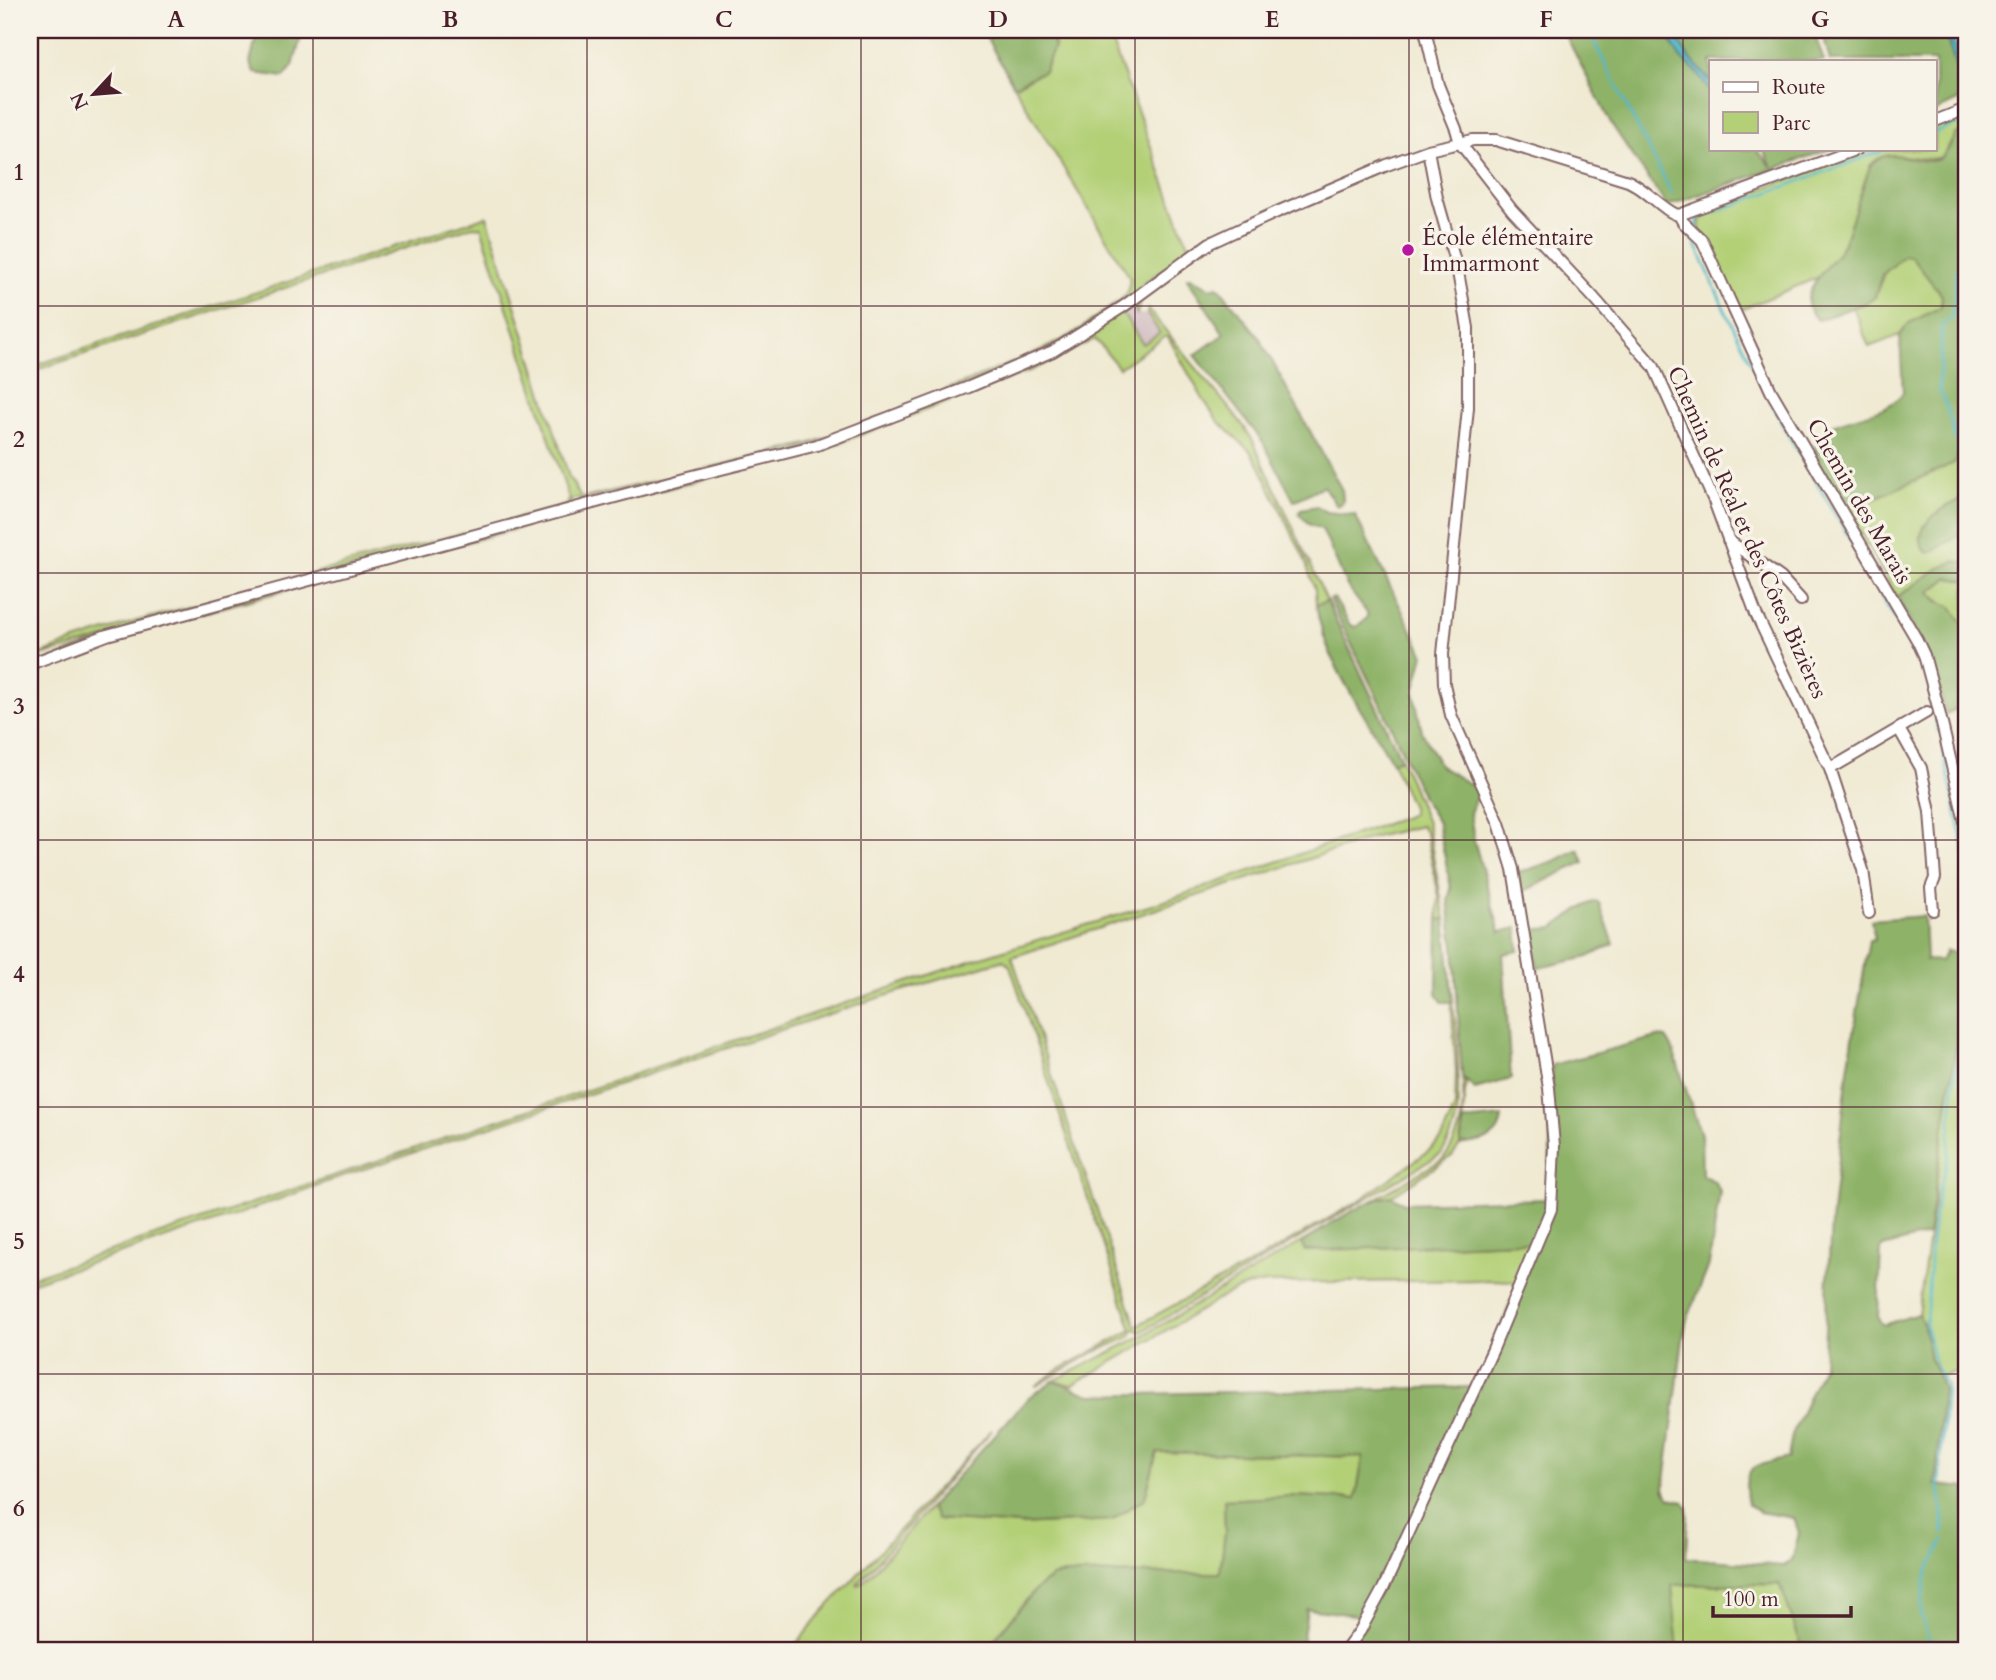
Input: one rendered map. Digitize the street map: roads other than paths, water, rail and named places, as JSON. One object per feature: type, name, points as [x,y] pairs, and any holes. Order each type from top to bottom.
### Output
[{"type":"street","name":"Chemin de Réal et des Côtes Bizières","points":[[1425,30],[1438,85],[1460,143],[1512,210],[1654,367],[1714,501],[1756,614],[1830,769],[1863,870],[1869,913]]},
{"type":"street","points":[[1937,120],[1966,109]]},
{"type":"street","name":"Chemin des Marais","points":[[30,664],[87,642],[170,617],[817,445],[969,387],[1053,351],[1124,306],[1210,243],[1277,212],[1428,150],[1487,138],[1638,185],[1672,215],[1679,215],[1702,240],[1771,391],[1924,655],[1966,826]]},
{"type":"street","points":[[1346,1650],[1360,1631],[1383,1589],[1493,1349],[1551,1209],[1554,1146],[1549,1088],[1513,869],[1499,823],[1451,715],[1444,684],[1443,654],[1468,408],[1468,328],[1458,272],[1437,198],[1428,150]]},
{"type":"street","points":[[1679,215],[1854,150]]},
{"type":"street","points":[[1728,540],[1781,578],[1801,600]]},
{"type":"street","points":[[1830,769],[1927,712]]},
{"type":"street","points":[[1899,729],[1921,768],[1930,811],[1935,878],[1931,888],[1933,911]]},
{"type":"water","points":[[1663,30],[1671,30],[1688,56],[1709,80],[1709,89],[1695,70],[1681,58]]},
{"type":"water","points":[[1944,30],[1950,30],[1959,54],[1966,94]]},
{"type":"waterway","points":[[1588,30],[1672,194]]},
{"type":"waterway","points":[[1920,30],[1922,37]]},
{"type":"waterway","points":[[1937,132],[1966,121]]},
{"type":"waterway","points":[[1696,231],[1698,218],[1885,150]]},
{"type":"waterway","points":[[1693,238],[1765,390]]},
{"type":"waterway","points":[[1966,266],[1956,269],[1951,318],[1942,324],[1939,388],[1948,411],[1966,483]]},
{"type":"waterway","points":[[1768,396],[1888,608],[1917,650],[1921,663]]},
{"type":"waterway","points":[[1935,717],[1938,731]]},
{"type":"waterway","points":[[1943,751],[1966,857]]},
{"type":"waterway","points":[[1944,1533],[1939,1485],[1946,1386],[1936,1367],[1926,1327],[1931,1243],[1937,1200],[1948,1158],[1954,1083],[1966,1006]]},
{"type":"waterway","points":[[1932,1650],[1921,1615],[1926,1575],[1944,1540]]},
{"type":"place","name":"École élémentaire Immarmont","points":[[1408,250]]}]
